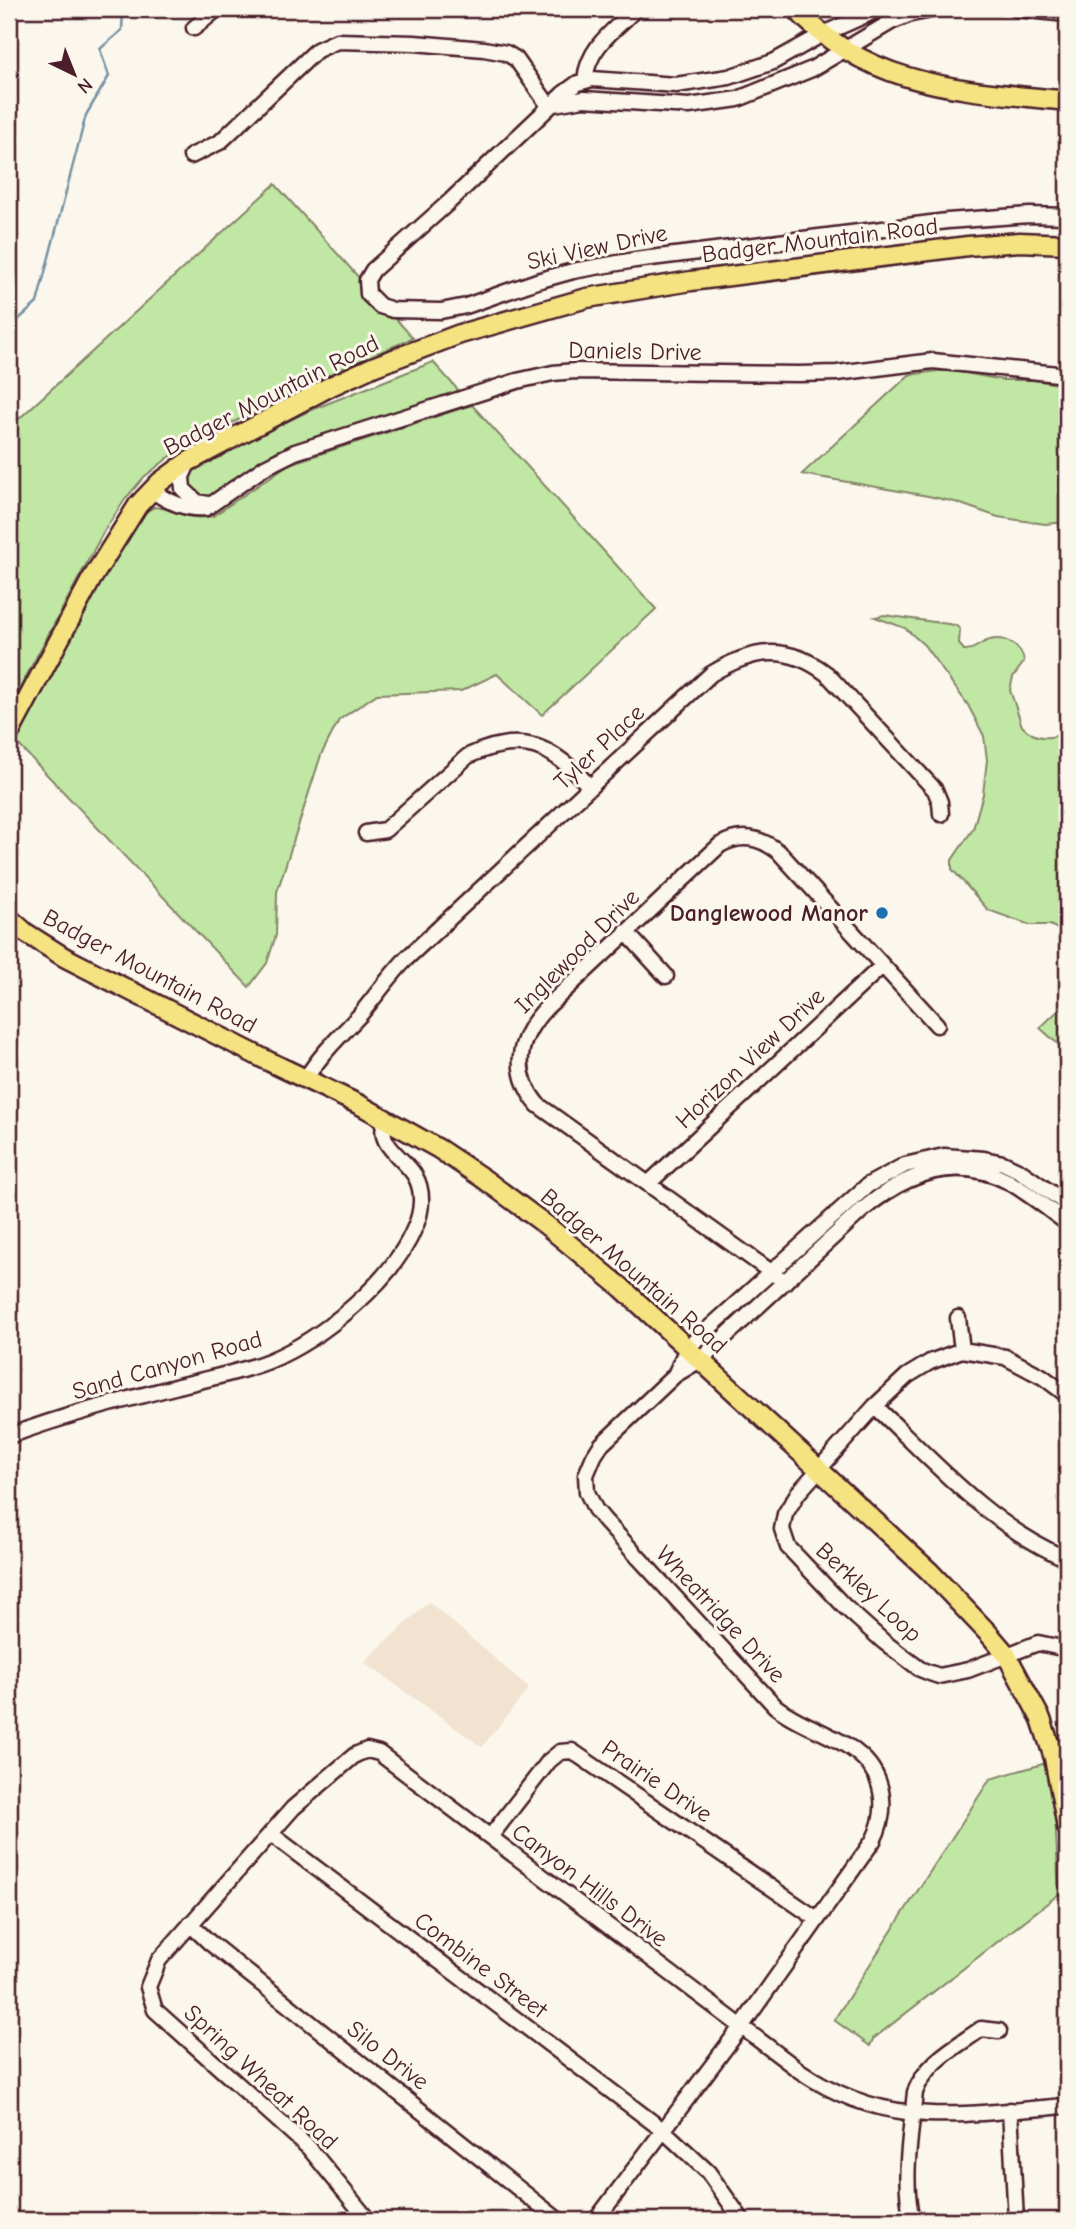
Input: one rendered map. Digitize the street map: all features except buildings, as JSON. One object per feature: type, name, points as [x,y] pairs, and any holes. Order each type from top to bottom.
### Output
[{"type":"main road","points":[[796,9],[843,49],[882,69],[921,82],[1067,101]]},
{"type":"main road","name":"Badger Mountain Road","points":[[9,734],[110,546],[138,505],[172,472],[189,461],[331,386],[460,334],[549,308],[655,286],[999,244],[1067,244]]},
{"type":"main road","name":"Badger Mountain Road","points":[[9,918],[26,933],[64,957],[306,1078],[439,1149],[547,1225],[622,1287],[929,1571],[972,1614],[1006,1654],[1041,1719],[1054,1758],[1067,1827]]},
{"type":"street","points":[[194,28],[217,9]]},
{"type":"street","points":[[636,9],[589,58],[586,80],[676,85],[706,82],[773,62],[823,34],[878,9]]},
{"type":"street","points":[[191,156],[220,142],[317,50],[337,41],[414,43],[506,53],[516,59],[549,106],[584,99],[676,106],[738,99],[812,69],[891,22],[911,14],[937,9]]},
{"type":"street","points":[[1017,9],[1067,14]]},
{"type":"street","name":"Ski View Drive","points":[[586,80],[570,87],[373,270],[367,280],[367,289],[375,302],[393,310],[441,311],[466,306],[573,271],[635,260],[947,221],[1019,215],[1067,216]]},
{"type":"street","name":"Daniels Drive","points":[[152,490],[177,504],[196,509],[206,508],[265,467],[295,452],[517,382],[554,373],[837,373],[933,361],[1067,375]]},
{"type":"street","points":[[189,461],[182,477],[183,489],[187,495],[203,504],[225,496]]},
{"type":"street","name":"Tyler Place","points":[[306,1078],[324,1051],[360,1015],[397,968],[711,674],[740,657],[770,652],[797,657],[827,674],[935,790],[941,814]]},
{"type":"street","points":[[366,833],[385,830],[468,756],[498,746],[522,745],[550,752],[564,760],[590,787]]},
{"type":"street","name":"Inglewood Drive","points":[[785,1282],[538,1105],[526,1087],[521,1065],[525,1035],[537,1017],[720,845],[731,839],[753,838],[766,842],[779,852],[937,1025]]},
{"type":"street","points":[[626,932],[666,976]]},
{"type":"street","name":"Horizon View Drive","points":[[649,1183],[883,966]]},
{"type":"street","name":"Sand Canyon Road","points":[[9,1436],[96,1408],[267,1362],[312,1336],[354,1306],[395,1261],[415,1228],[420,1213],[420,1187],[414,1173],[384,1138],[382,1129],[386,1120]]},
{"type":"street","points":[[694,1354],[772,1272],[869,1185],[905,1165],[944,1156],[964,1155],[1003,1163],[1033,1179],[1067,1204]]},
{"type":"street","points":[[694,1354],[785,1282],[878,1196],[905,1180],[938,1170],[972,1171],[999,1178],[1067,1223]]},
{"type":"street","points":[[957,1318],[962,1350]]},
{"type":"street","points":[[818,1470],[875,1406],[907,1376],[930,1362],[962,1350],[1005,1357],[1043,1377],[1067,1395]]},
{"type":"street","name":"Wheatridge Drive","points":[[694,1354],[601,1445],[586,1475],[590,1500],[604,1520],[767,1699],[793,1720],[855,1751],[872,1769],[882,1792],[882,1817],[873,1841],[741,2027]]},
{"type":"street","points":[[875,1406],[989,1512],[1031,1542],[1067,1559]]},
{"type":"street","name":"Berkley Loop","points":[[818,1470],[790,1505],[782,1523],[783,1535],[794,1553],[845,1606],[884,1642],[930,1674],[950,1675],[1006,1654]]},
{"type":"street","points":[[1006,1654],[1038,1643],[1067,1649]]},
{"type":"street","name":"Canyon Hills Drive","points":[[159,1960],[308,1794],[355,1755],[367,1751],[379,1753],[800,2071],[838,2095],[870,2106],[913,2114],[1067,2106]]},
{"type":"street","name":"Prairie Drive","points":[[490,1837],[549,1761],[560,1752],[572,1751],[817,1919]]},
{"type":"street","name":"Combine Street","points":[[271,1834],[664,2131],[708,2172],[742,2220]]},
{"type":"street","name":"Silo Drive","points":[[190,1924],[219,1951],[558,2220]]},
{"type":"street","name":"Spring Wheat Road","points":[[159,1960],[147,1991],[155,2010],[309,2148],[368,2220]]},
{"type":"street","points":[[596,2220],[741,2027]]},
{"type":"street","points":[[912,2220],[908,2174],[915,2092],[920,2080],[933,2063],[981,2029],[999,2031]]},
{"type":"street","points":[[1010,2110],[1016,2220]]},
{"type":"shaded area","points":[[429,1602],[529,1688],[482,1747],[364,1662]]},
{"type":"green space","points":[[275,184],[413,338],[348,366],[199,439],[144,477],[104,531],[9,708],[9,428]]},
{"type":"green space","points":[[433,362],[459,391],[277,451],[214,495],[207,498],[194,495],[188,482],[189,475],[241,443],[311,410]]},
{"type":"green space","points":[[954,371],[1003,380],[1036,380],[1067,386],[1067,522],[1045,524],[998,517],[928,496],[802,474],[909,375]]},
{"type":"green space","points":[[472,405],[656,609],[542,715],[497,674],[461,691],[377,694],[339,720],[321,755],[277,892],[276,935],[267,963],[249,987],[14,740],[104,573],[143,513],[154,507],[188,516],[213,516],[289,464]]},
{"type":"green space","points":[[884,615],[955,625],[960,629],[959,644],[964,650],[996,639],[1017,647],[1024,662],[1013,677],[1010,690],[1022,726],[1033,734],[1044,737],[1067,732],[1067,938],[1060,930],[1050,925],[1030,925],[988,910],[952,869],[952,860],[973,829],[983,794],[987,760],[984,736],[968,705],[924,645],[905,628],[875,617]]},
{"type":"green space","points":[[1067,1002],[1067,1052],[1040,1028]]},
{"type":"green space","points":[[1050,1762],[1059,1894],[873,2039],[870,2046],[834,2020],[990,1779]]},
{"type":"waterway","points":[[9,334],[19,319],[37,303],[86,115],[109,76],[100,49],[122,30],[123,9]]},
{"type":"place","name":"Danglewood Manor","points":[[882,913]]}]
